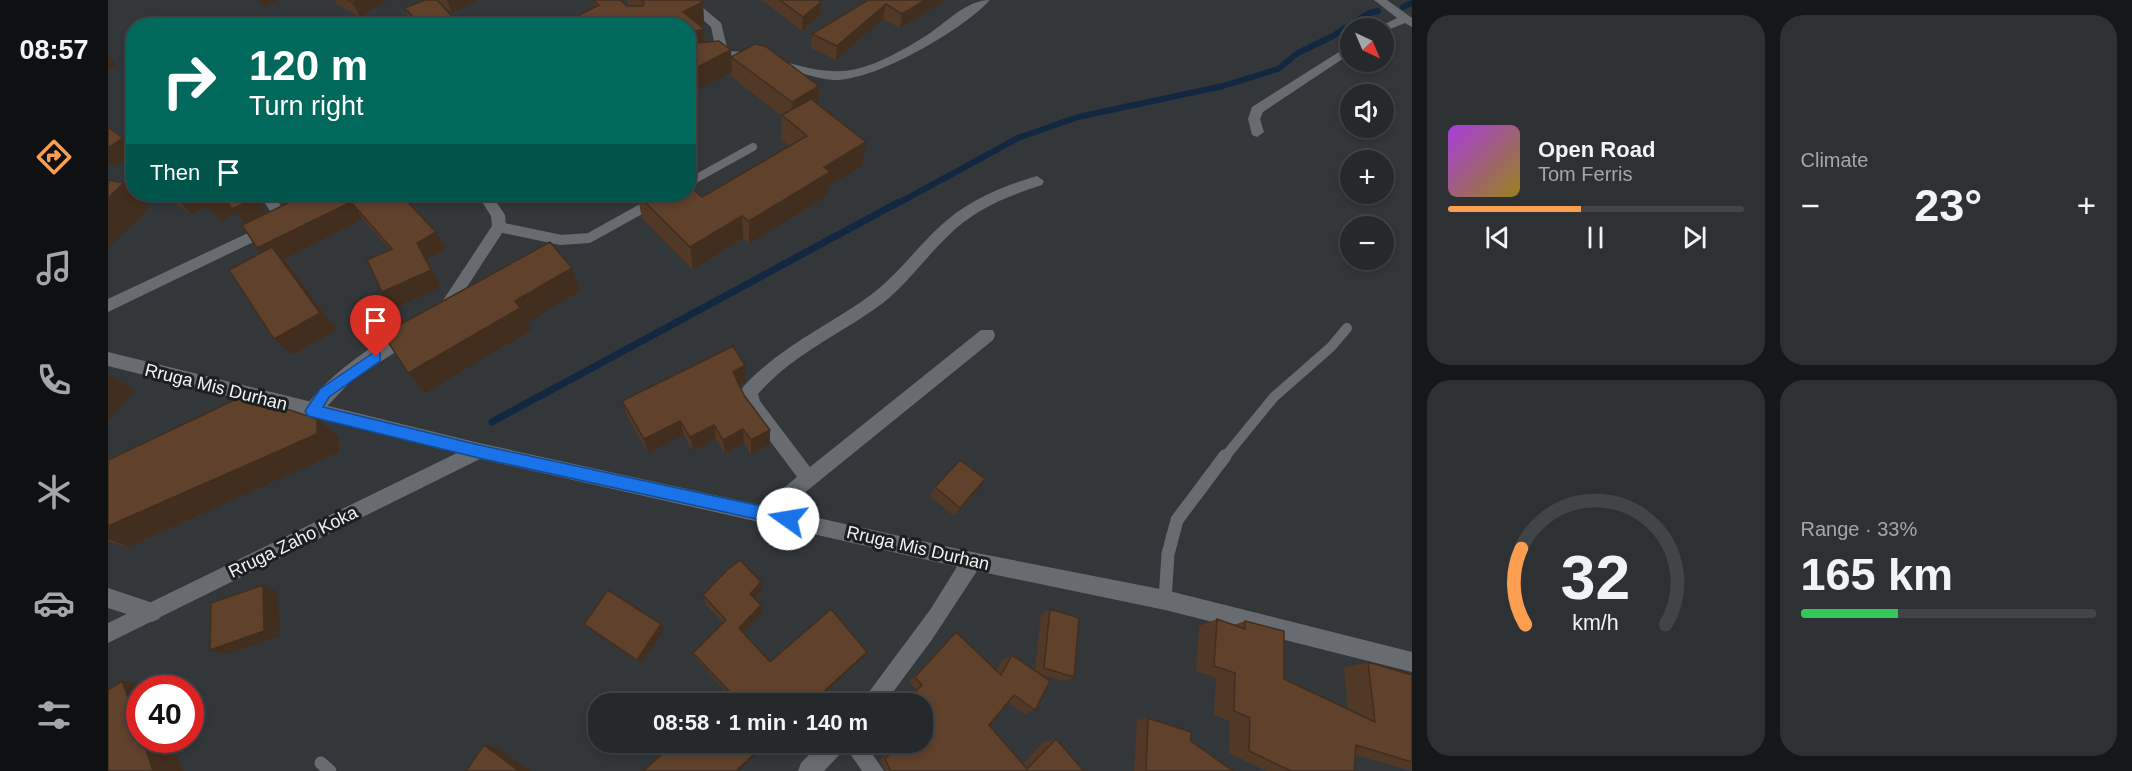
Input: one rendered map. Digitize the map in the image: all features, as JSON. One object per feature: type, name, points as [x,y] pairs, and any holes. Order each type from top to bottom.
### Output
[{"type":"street","points":[[687,0],[717,26],[723,54]]},
{"type":"street","points":[[696,58],[706,54],[723,54],[766,59],[834,76],[855,73],[879,67],[933,36],[984,0]]},
{"type":"street","points":[[1380,0],[1408,21]]},
{"type":"street","points":[[1257,132],[1254,119],[1257,110],[1340,56]]},
{"type":"street","points":[[809,479],[760,416],[752,404],[749,392],[763,374],[794,349],[878,298],[966,213],[1000,194],[1037,181]]},
{"type":"street","points":[[108,306],[289,218],[273,201]]},
{"type":"street","points":[[312,411],[325,393],[341,379],[445,311],[499,227],[498,215],[488,201]]},
{"type":"street","points":[[765,514],[987,335]]},
{"type":"street","name":"Rruga Mis Durhan","points":[[108,359],[479,451],[972,561],[1165,600],[1412,662]]},
{"type":"street","name":"Rruga Zaho Koka","points":[[108,633],[479,451]]},
{"type":"street","points":[[879,693],[904,664],[946,606],[972,561]]},
{"type":"street","points":[[108,598],[152,612]]},
{"type":"street","points":[[809,771],[826,753]]},
{"type":"street","points":[[860,753],[874,771]]},
{"type":"lane","points":[[696,179],[753,147]]},
{"type":"lane","points":[[499,227],[561,240],[589,238],[656,201]]},
{"type":"lane","points":[[1165,600],[1168,554],[1177,520],[1197,490],[1274,397],[1331,348],[1347,328]]},
{"type":"building","points":[[425,0],[437,0],[454,18],[414,18],[405,8]]},
{"type":"building","points":[[620,0],[627,6],[643,6],[644,2],[641,0],[700,0],[703,2],[683,12],[690,18],[574,18],[599,5],[594,1]]},
{"type":"building","points":[[780,0],[819,0],[821,2],[803,17]]},
{"type":"building","points":[[868,0],[925,0],[902,14],[886,4],[837,46],[812,34]]},
{"type":"building","points":[[696,23],[704,29],[696,31]]},
{"type":"building","points":[[719,41],[731,50],[696,68],[696,43]]},
{"type":"building","points":[[755,44],[765,46],[819,86],[792,102],[731,57]]},
{"type":"building","points":[[811,99],[866,142],[824,167],[830,172],[749,221],[742,216],[690,247],[644,201],[696,201],[696,192],[702,197],[807,136],[782,115]]},
{"type":"building","points":[[108,127],[123,138],[108,148]]},
{"type":"building","points":[[108,180],[124,183],[108,198]]},
{"type":"building","points":[[227,201],[249,201],[232,209]]},
{"type":"building","points":[[292,201],[407,201],[436,232],[417,243],[431,270],[382,292],[367,260],[392,249],[351,202],[257,248],[242,225]]},
{"type":"building","points":[[550,242],[572,268],[515,301],[520,308],[408,373],[383,334]]},
{"type":"building","points":[[272,247],[320,313],[274,339],[229,270]]},
{"type":"building","points":[[733,346],[745,365],[733,372],[744,395],[770,430],[751,440],[743,429],[723,440],[714,425],[690,437],[680,421],[644,439],[622,401]]},
{"type":"building","points":[[245,395],[317,419],[317,434],[108,526],[108,460]]},
{"type":"building","points":[[960,460],[985,479],[960,508],[935,487]]},
{"type":"building","points":[[740,560],[761,582],[750,594],[761,605],[739,628],[770,662],[831,609],[867,652],[822,693],[731,693],[693,653],[726,620],[703,595]]},
{"type":"building","points":[[263,585],[264,631],[210,650],[211,603]]},
{"type":"building","points":[[608,590],[661,624],[637,660],[584,624]]},
{"type":"building","points":[[1050,609],[1079,618],[1074,677],[1044,668]]},
{"type":"building","points":[[1217,619],[1245,629],[1245,621],[1284,631],[1284,679],[1375,722],[1368,662],[1412,675],[1412,762],[1356,745],[1354,771],[1291,771],[1249,751],[1250,718],[1234,711],[1235,673],[1214,666]]},
{"type":"building","points":[[956,632],[1001,675],[1012,655],[1050,681],[1035,710],[1014,695],[989,725],[1027,769],[1056,739],[1084,771],[891,771],[885,759],[890,753],[933,753],[933,693],[914,693],[922,685],[915,677]]},
{"type":"building","points":[[122,681],[126,692],[126,753],[147,753],[153,771],[108,771],[108,690]]},
{"type":"building","points":[[1148,718],[1191,732],[1191,741],[1233,771],[1146,771]]},
{"type":"building","points":[[484,745],[519,771],[466,771]]},
{"type":"building","points":[[663,753],[755,753],[736,771],[643,771]]},
{"type":"waterway","points":[[1403,7],[1412,3]]},
{"type":"waterway","points":[[895,205],[1018,138],[1078,117],[1223,86],[1278,69],[1298,53],[1333,36],[1369,13],[1378,11]]},
{"type":"waterway","points":[[492,422],[897,203]]},
{"type":"route","points":[[376,357],[341,379],[325,393],[312,411],[479,451],[788,519]]}]
